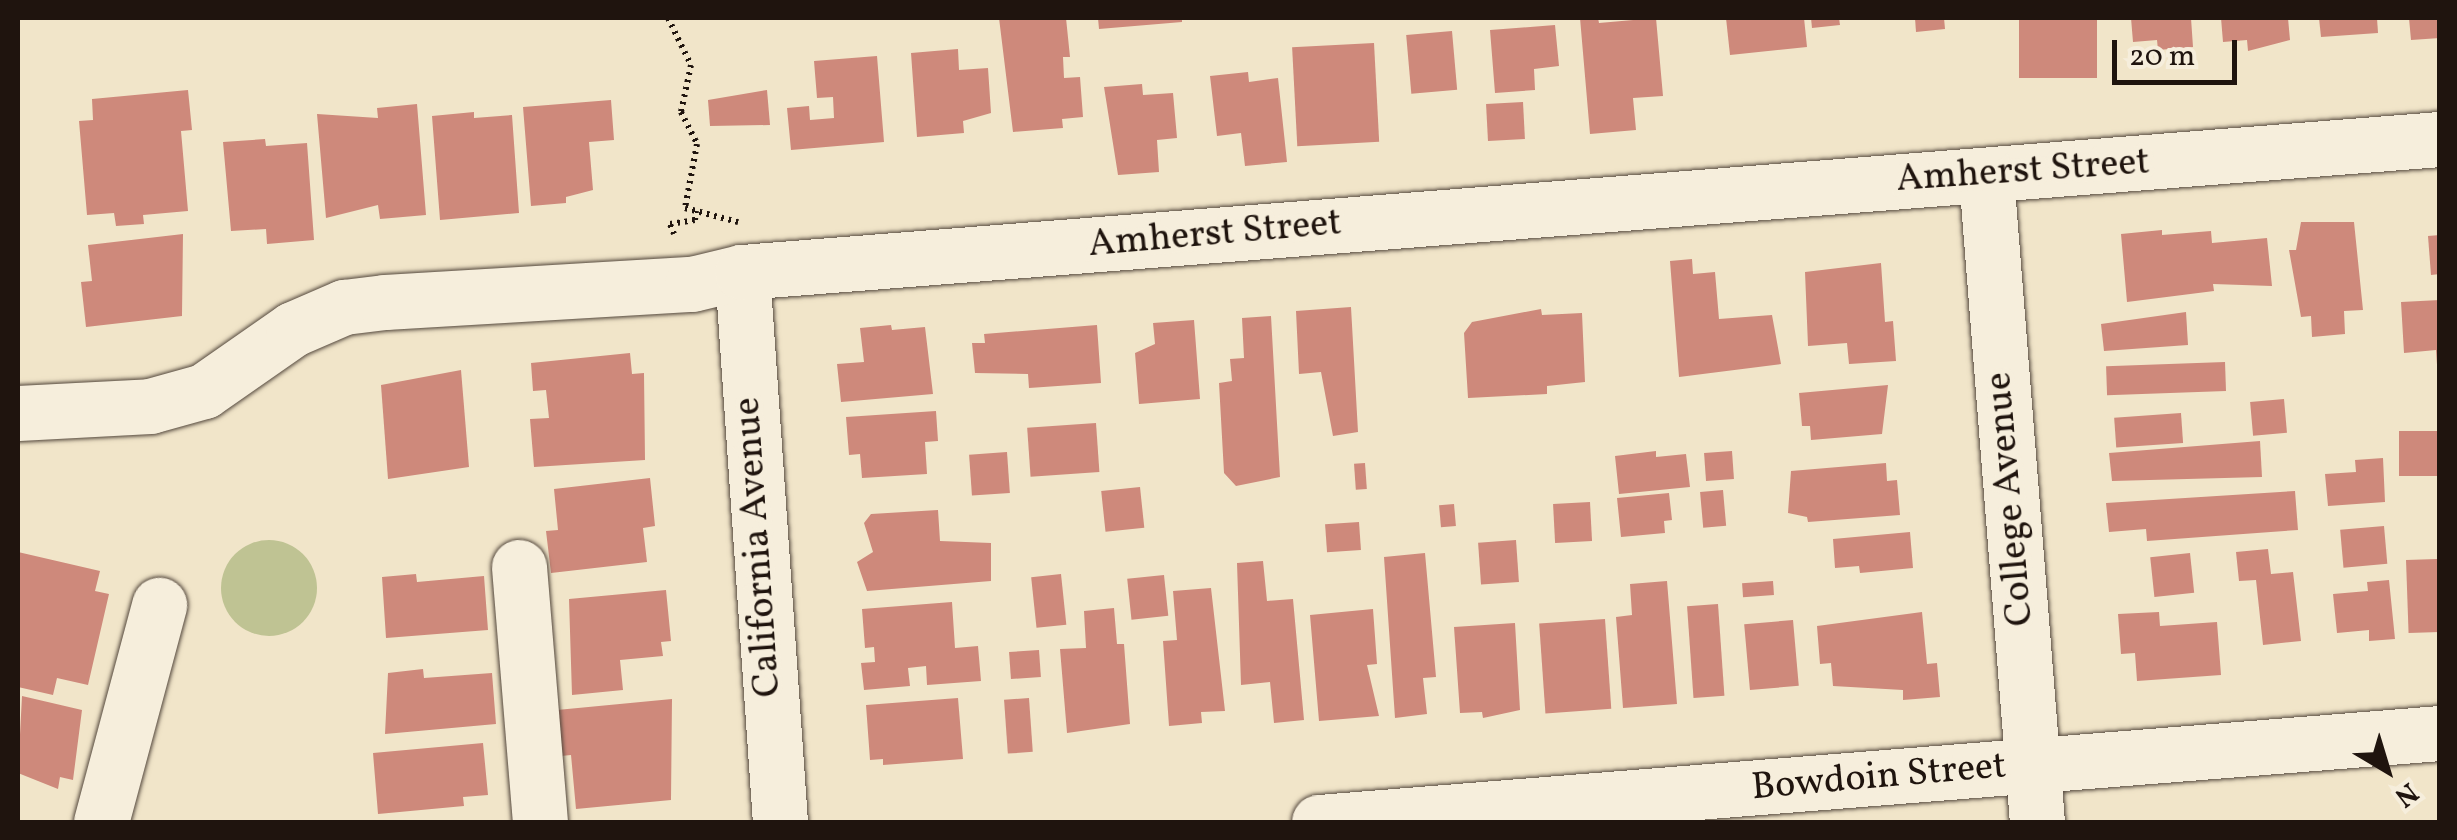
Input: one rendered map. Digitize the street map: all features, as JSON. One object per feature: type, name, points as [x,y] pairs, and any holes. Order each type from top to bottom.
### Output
[{"type":"street","name":"Amherst Street","points":[[18,413],[150,406],[204,391],[292,330],[344,307],[692,284],[751,272],[2440,139]]},
{"type":"street","name":"College Avenue","points":[[1986,176],[2037,822]]},
{"type":"street","name":"California Avenue","points":[[751,272],[780,822]]},
{"type":"street","points":[[519,567],[540,822]]},
{"type":"street","points":[[101,822],[159,605]]},
{"type":"street","name":"Bowdoin Street","points":[[1319,822],[2440,733]]},
{"type":"path","points":[[668,18],[673,38],[690,57],[681,112],[698,144],[682,196],[684,208],[752,225],[751,272]]},
{"type":"path","points":[[696,211],[695,220],[670,224],[669,234],[696,232]]},
{"type":"green space","points":[[269,540],[287,544],[303,554],[313,570],[317,588],[313,606],[303,622],[287,632],[269,636],[251,632],[235,622],[225,606],[221,588],[225,570],[235,554],[251,544]]},
{"type":"building","points":[[999,18],[1066,18],[1070,57],[1063,57],[1064,78],[1080,77],[1083,117],[1062,119],[1063,128],[1013,132]]},
{"type":"building","points":[[1098,18],[1182,18],[1182,22],[1099,29]]},
{"type":"building","points":[[1580,18],[1598,18],[1599,23],[1656,18],[1663,96],[1633,98],[1636,130],[1590,134]]},
{"type":"building","points":[[1726,18],[1804,18],[1807,47],[1730,55]]},
{"type":"building","points":[[1811,18],[1839,18],[1840,25],[1812,28]]},
{"type":"building","points":[[1915,18],[1944,18],[1945,29],[1916,32]]},
{"type":"building","points":[[2019,18],[2097,18],[2097,78],[2019,78]]},
{"type":"building","points":[[2131,18],[2191,18],[2193,47],[2158,50],[2157,40],[2133,42]]},
{"type":"building","points":[[2221,18],[2288,18],[2290,40],[2248,51],[2247,40],[2223,42]]},
{"type":"building","points":[[2319,18],[2377,18],[2378,33],[2321,37]]},
{"type":"building","points":[[2409,18],[2440,18],[2440,38],[2411,40]]},
{"type":"building","points":[[1555,25],[1559,66],[1534,69],[1535,90],[1495,93],[1490,30]]},
{"type":"building","points":[[1452,31],[1457,90],[1411,94],[1406,35]]},
{"type":"building","points":[[1374,43],[1379,142],[1297,146],[1292,47]]},
{"type":"building","points":[[958,49],[959,70],[988,68],[991,113],[963,121],[964,133],[917,137],[911,53]]},
{"type":"building","points":[[877,56],[884,142],[791,150],[787,108],[809,106],[810,120],[834,118],[833,97],[817,98],[814,61]]},
{"type":"building","points":[[1248,72],[1249,82],[1278,78],[1287,162],[1245,166],[1241,133],[1217,136],[1210,76]]},
{"type":"building","points":[[1142,84],[1143,95],[1173,93],[1177,138],[1157,140],[1159,172],[1118,175],[1104,87]]},
{"type":"building","points":[[188,90],[192,130],[181,131],[188,211],[143,215],[144,224],[116,226],[114,213],[87,215],[79,121],[93,120],[92,99]]},
{"type":"building","points":[[767,90],[770,125],[710,126],[708,100]]},
{"type":"building","points":[[611,100],[614,140],[589,142],[593,190],[566,197],[566,203],[531,206],[523,107]]},
{"type":"building","points":[[1523,102],[1525,139],[1488,141],[1486,104]]},
{"type":"building","points":[[417,104],[426,215],[380,219],[378,205],[326,218],[317,114],[378,118],[377,108]]},
{"type":"building","points":[[474,112],[474,118],[512,115],[519,213],[440,220],[432,116]]},
{"type":"building","points":[[265,139],[266,146],[307,143],[314,240],[267,244],[266,229],[231,231],[223,142]]},
{"type":"building","points":[[2301,222],[2354,222],[2363,310],[2344,311],[2345,334],[2312,337],[2311,316],[2301,317],[2289,250],[2296,250]]},
{"type":"building","points":[[2162,230],[2162,235],[2211,231],[2212,243],[2267,238],[2272,286],[2213,284],[2214,291],[2127,302],[2121,234]]},
{"type":"building","points":[[183,234],[182,316],[86,327],[81,282],[92,281],[88,245]]},
{"type":"building","points":[[2440,235],[2440,274],[2431,275],[2428,236]]},
{"type":"building","points":[[1692,259],[1693,274],[1715,272],[1719,319],[1772,315],[1781,364],[1679,377],[1670,261]]},
{"type":"building","points":[[1881,263],[1885,322],[1893,321],[1896,361],[1849,364],[1847,343],[1808,346],[1805,272]]},
{"type":"building","points":[[2440,300],[2437,365],[2436,350],[2404,353],[2401,302]]},
{"type":"building","points":[[1351,307],[1358,432],[1333,436],[1321,372],[1299,374],[1296,311]]},
{"type":"building","points":[[1541,309],[1542,315],[1582,313],[1585,382],[1547,386],[1547,394],[1468,398],[1464,333],[1472,322]]},
{"type":"building","points":[[2186,312],[2188,345],[2104,351],[2101,324]]},
{"type":"building","points":[[1271,316],[1280,477],[1236,486],[1224,473],[1219,383],[1232,381],[1230,359],[1244,358],[1242,318]]},
{"type":"building","points":[[1194,320],[1200,399],[1139,404],[1135,353],[1155,344],[1153,323]]},
{"type":"building","points":[[891,325],[892,330],[925,327],[933,394],[841,402],[837,364],[864,362],[860,328]]},
{"type":"building","points":[[1097,325],[1101,383],[1029,388],[1028,374],[975,373],[972,343],[985,343],[984,334]]},
{"type":"building","points":[[630,353],[632,374],[644,373],[645,460],[534,467],[530,419],[549,418],[546,390],[533,391],[531,363]]},
{"type":"building","points":[[2225,362],[2226,391],[2107,395],[2106,366]]},
{"type":"building","points":[[461,370],[469,467],[388,479],[381,385]]},
{"type":"building","points":[[1888,385],[1882,434],[1811,440],[1810,426],[1802,426],[1799,393]]},
{"type":"building","points":[[2284,399],[2287,433],[2253,436],[2250,402]]},
{"type":"building","points":[[936,411],[938,441],[925,442],[927,474],[862,478],[860,454],[849,455],[846,417]]},
{"type":"building","points":[[2181,413],[2183,443],[2116,448],[2114,418]]},
{"type":"building","points":[[1096,423],[1099,472],[1031,477],[1027,428]]},
{"type":"building","points":[[2399,431],[2440,431],[2440,476],[2399,476]]},
{"type":"building","points":[[2260,441],[2262,477],[2112,481],[2109,453]]},
{"type":"building","points":[[1656,451],[1656,457],[1686,454],[1690,487],[1619,494],[1615,456]]},
{"type":"building","points":[[1732,451],[1734,479],[1706,481],[1704,453]]},
{"type":"building","points":[[1007,452],[1010,493],[972,496],[969,455]]},
{"type":"building","points":[[2383,458],[2385,502],[2328,506],[2325,474],[2356,472],[2355,460]]},
{"type":"building","points":[[1365,463],[1367,489],[1356,490],[1354,464]]},
{"type":"building","points":[[1886,463],[1887,481],[1897,480],[1900,515],[1808,522],[1807,517],[1788,513],[1791,471]]},
{"type":"building","points":[[650,478],[655,526],[643,528],[647,562],[551,573],[546,531],[558,530],[554,489]]},
{"type":"building","points":[[1140,487],[1144,528],[1105,532],[1101,491]]},
{"type":"building","points":[[1723,490],[1726,526],[1703,528],[1700,492]]},
{"type":"building","points":[[2295,491],[2298,530],[2147,541],[2146,529],[2109,532],[2106,503]]},
{"type":"building","points":[[1669,493],[1672,520],[1664,521],[1665,533],[1621,537],[1617,498]]},
{"type":"building","points":[[1590,502],[1592,541],[1555,543],[1553,504]]},
{"type":"building","points":[[1454,504],[1456,526],[1441,527],[1439,505]]},
{"type":"building","points":[[938,510],[940,541],[991,543],[991,581],[867,591],[857,562],[873,552],[864,523],[871,514]]},
{"type":"building","points":[[1359,522],[1361,550],[1327,552],[1325,524]]},
{"type":"building","points":[[2384,526],[2387,564],[2343,568],[2340,530]]},
{"type":"building","points":[[1910,532],[1913,568],[1860,573],[1859,566],[1835,568],[1833,539]]},
{"type":"building","points":[[1516,540],[1519,582],[1481,585],[1478,543]]},
{"type":"building","points":[[2268,549],[2271,574],[2293,572],[2301,641],[2263,645],[2256,580],[2239,581],[2236,552]]},
{"type":"building","points":[[18,552],[100,571],[95,591],[109,594],[88,685],[57,678],[53,695],[18,687]]},
{"type":"building","points":[[1425,553],[1436,677],[1423,678],[1427,714],[1395,718],[1384,557]]},
{"type":"building","points":[[2190,553],[2194,593],[2154,597],[2150,557]]},
{"type":"building","points":[[2437,559],[2440,632],[2409,633],[2406,560]]},
{"type":"building","points":[[1263,561],[1267,601],[1293,599],[1304,720],[1274,723],[1270,682],[1241,685],[1237,563]]},
{"type":"building","points":[[416,574],[417,582],[484,576],[488,630],[386,638],[382,577]]},
{"type":"building","points":[[1061,574],[1066,625],[1036,628],[1031,577]]},
{"type":"building","points":[[1164,575],[1168,616],[1131,620],[1127,579]]},
{"type":"building","points":[[2389,580],[2395,639],[2369,641],[2369,630],[2337,633],[2333,594],[2368,591],[2367,582]]},
{"type":"building","points":[[1667,581],[1677,704],[1623,708],[1616,617],[1632,615],[1630,584]]},
{"type":"building","points":[[1773,581],[1774,595],[1743,597],[1742,583]]},
{"type":"building","points":[[1211,588],[1225,711],[1201,712],[1202,723],[1169,726],[1163,641],[1177,640],[1173,591]]},
{"type":"building","points":[[666,590],[671,641],[661,642],[663,656],[620,660],[623,690],[572,695],[569,599]]},
{"type":"building","points":[[952,602],[955,648],[978,646],[981,681],[927,685],[926,666],[908,668],[910,686],[864,690],[861,663],[875,662],[874,647],[865,648],[862,609]]},
{"type":"building","points":[[1718,604],[1724,696],[1693,698],[1687,606]]},
{"type":"building","points":[[1114,608],[1117,644],[1124,644],[1130,724],[1067,733],[1060,649],[1086,648],[1084,611]]},
{"type":"building","points":[[1373,609],[1377,664],[1367,665],[1379,716],[1319,721],[1310,615]]},
{"type":"building","points":[[1922,612],[1927,664],[1937,663],[1940,697],[1903,700],[1903,690],[1833,686],[1831,663],[1820,664],[1817,626]]},
{"type":"building","points":[[2159,612],[2160,626],[2217,622],[2221,675],[2137,681],[2135,653],[2121,654],[2118,614]]},
{"type":"building","points":[[1605,619],[1611,709],[1545,713],[1539,624]]},
{"type":"building","points":[[1793,620],[1799,686],[1750,690],[1744,624]]},
{"type":"building","points":[[1515,623],[1520,710],[1483,718],[1482,712],[1460,713],[1454,627]]},
{"type":"building","points":[[1039,650],[1041,677],[1011,679],[1009,652]]},
{"type":"building","points":[[423,669],[424,678],[492,673],[496,724],[385,734],[388,673]]},
{"type":"building","points":[[22,696],[82,710],[73,780],[60,777],[58,789],[18,773]]},
{"type":"building","points":[[958,698],[963,759],[883,765],[883,759],[870,760],[866,705]]},
{"type":"building","points":[[1029,698],[1033,752],[1008,754],[1004,700]]},
{"type":"building","points":[[672,699],[671,800],[576,809],[571,755],[561,756],[557,710]]},
{"type":"building","points":[[483,743],[488,795],[463,797],[464,806],[378,814],[373,753]]}]
